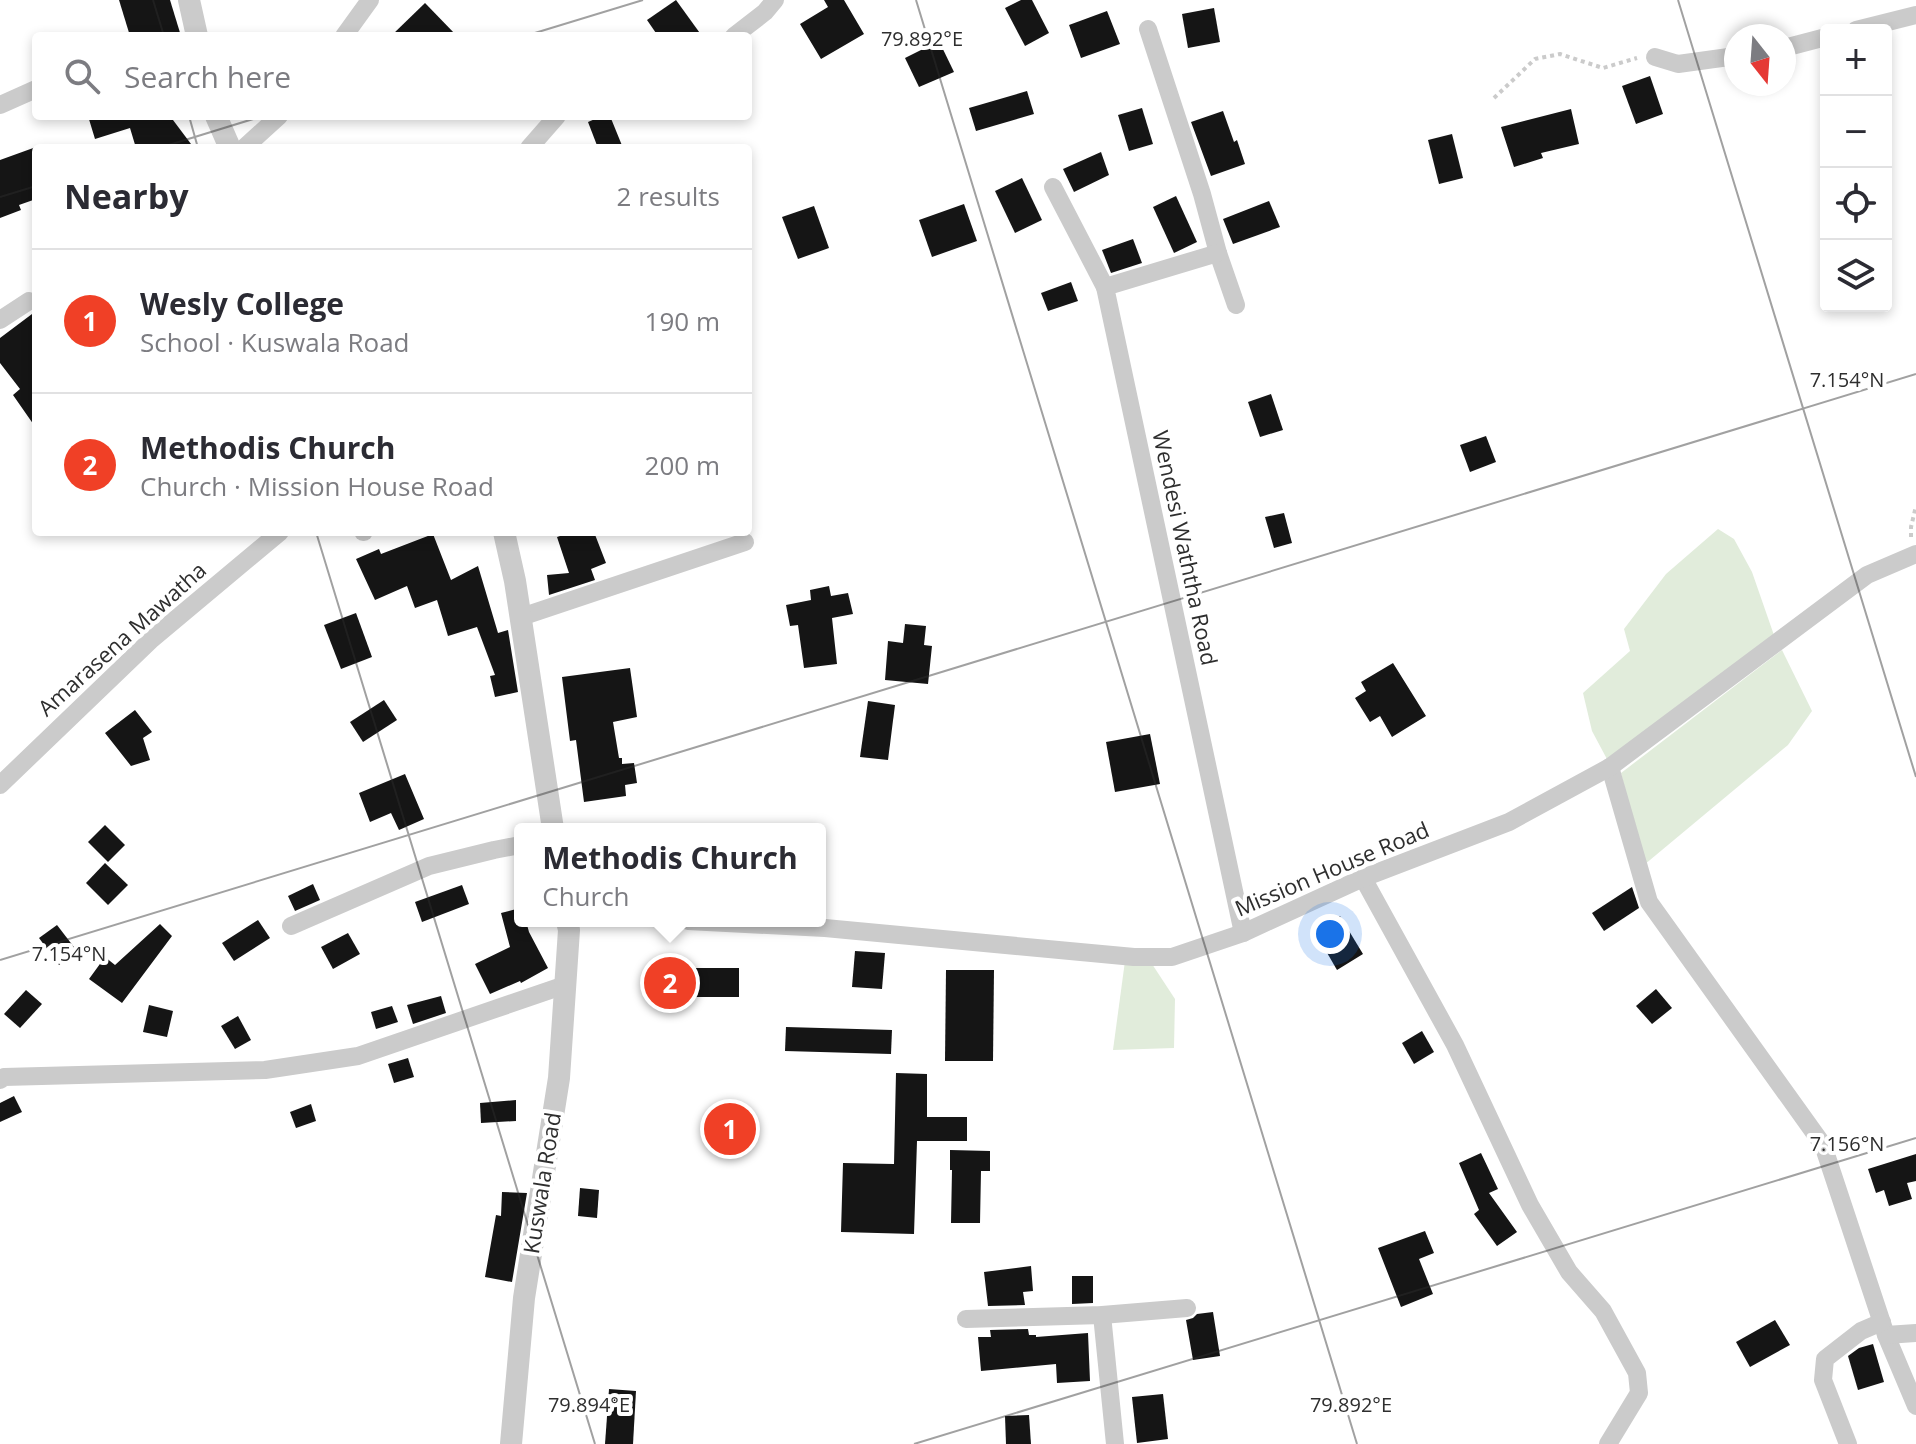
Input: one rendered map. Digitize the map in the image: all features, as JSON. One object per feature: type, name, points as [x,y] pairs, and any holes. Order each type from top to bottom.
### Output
[{"type":"street","points":[[189,0],[196,32]]},
{"type":"street","points":[[347,32],[370,0]]},
{"type":"street","points":[[739,32],[775,0]]},
{"type":"street","points":[[1880,24],[1916,15]]},
{"type":"street","points":[[1148,29],[1236,305]]},
{"type":"street","points":[[1796,45],[1820,39]]},
{"type":"street","points":[[1655,57],[1678,64],[1724,58]]},
{"type":"street","points":[[0,105],[32,91]]},
{"type":"street","points":[[218,120],[228,144]]},
{"type":"street","points":[[248,144],[275,120]]},
{"type":"street","points":[[532,144],[554,120]]},
{"type":"street","name":"Wendesi Waththa Road","points":[[1053,187],[1105,287],[1243,933]]},
{"type":"street","points":[[1105,287],[1218,253]]},
{"type":"street","points":[[0,320],[29,301]]},
{"type":"street","name":"Amarasena Mawatha","points":[[0,785],[152,639],[275,536]]},
{"type":"street","points":[[505,536],[521,617],[552,823]]},
{"type":"street","points":[[521,617],[745,542]]},
{"type":"street","name":"Mission House Road","points":[[805,927],[1134,957],[1172,957],[1243,933],[1363,878],[1509,822],[1610,767],[1867,575],[1914,554]]},
{"type":"street","points":[[1610,767],[1649,902],[1823,1145],[1884,1328],[1916,1406]]},
{"type":"street","points":[[291,926],[429,866],[514,846]]},
{"type":"street","points":[[1363,878],[1455,1045],[1530,1205],[1569,1272],[1603,1311],[1637,1373],[1639,1393],[1608,1444]]},
{"type":"street","name":"Kuswala Road","points":[[511,1444],[524,1298],[559,1078],[568,927]]},
{"type":"street","points":[[0,1080],[4,1077],[265,1070],[358,1056],[565,985]]},
{"type":"street","points":[[966,1319],[1102,1315],[1187,1308]]},
{"type":"street","points":[[1102,1315],[1115,1444]]},
{"type":"street","points":[[1848,1444],[1823,1380],[1825,1359],[1861,1331],[1884,1328],[1916,1333]]},
{"type":"path","points":[[1494,98],[1535,59],[1560,54],[1603,68],[1637,58],[1655,57]]},
{"type":"path","points":[[1914,554],[1911,527],[1916,506]]},
{"type":"green space","points":[[1718,529],[1734,539],[1752,572],[1776,641],[1608,761],[1592,731],[1583,693],[1630,651],[1624,629],[1666,574]]},
{"type":"green space","points":[[1782,650],[1812,711],[1788,745],[1644,865],[1621,773]]},
{"type":"green space","points":[[1125,961],[1152,964],[1175,999],[1174,1048],[1113,1050]]},
{"type":"building","points":[[119,0],[170,0],[180,32],[129,32]]},
{"type":"building","points":[[676,0],[699,32],[655,32],[647,20]]},
{"type":"building","points":[[824,0],[844,0],[864,34],[821,59],[800,24],[828,7]]},
{"type":"building","points":[[1021,0],[1032,0],[1049,33],[1025,46],[1005,8]]},
{"type":"building","points":[[425,3],[453,32],[395,32]]},
{"type":"building","points":[[1214,8],[1220,42],[1188,48],[1182,14]]},
{"type":"building","points":[[1107,11],[1120,44],[1081,58],[1069,25]]},
{"type":"building","points":[[939,41],[954,72],[919,87],[905,58]]},
{"type":"building","points":[[1650,76],[1663,114],[1636,124],[1622,86]]},
{"type":"building","points":[[1027,91],[1034,114],[976,131],[969,108]]},
{"type":"building","points":[[1142,108],[1153,144],[1129,151],[1118,115]]},
{"type":"building","points":[[1571,109],[1579,144],[1541,153],[1543,158],[1514,167],[1501,127]]},
{"type":"building","points":[[1223,111],[1245,164],[1211,176],[1191,122]]},
{"type":"building","points":[[89,120],[173,120],[191,144],[135,144],[130,128],[95,139]]},
{"type":"building","points":[[612,120],[621,144],[596,144],[588,122]]},
{"type":"building","points":[[1452,134],[1463,178],[1439,184],[1428,140]]},
{"type":"building","points":[[32,148],[32,200],[19,205],[21,210],[0,218],[0,160]]},
{"type":"building","points":[[1101,152],[1109,175],[1074,192],[1063,169]]},
{"type":"building","points":[[1022,178],[1042,220],[1015,233],[995,191]]},
{"type":"building","points":[[1176,196],[1197,242],[1174,253],[1153,207]]},
{"type":"building","points":[[1269,201],[1280,227],[1233,244],[1223,219]]},
{"type":"building","points":[[964,204],[977,241],[932,257],[919,220]]},
{"type":"building","points":[[814,206],[829,248],[798,259],[782,217]]},
{"type":"building","points":[[1133,239],[1142,263],[1111,273],[1102,250]]},
{"type":"building","points":[[1071,282],[1078,301],[1048,311],[1041,293]]},
{"type":"building","points":[[32,314],[32,422],[13,395],[20,389],[0,363],[0,338]]},
{"type":"building","points":[[1271,394],[1283,430],[1260,437],[1248,402]]},
{"type":"building","points":[[1486,436],[1496,462],[1470,472],[1460,445]]},
{"type":"building","points":[[1284,513],[1292,543],[1274,548],[1265,517]]},
{"type":"building","points":[[434,536],[451,580],[478,566],[498,633],[508,630],[518,692],[495,697],[490,676],[495,675],[477,627],[448,636],[437,600],[415,608],[407,586],[375,600],[356,559],[379,549],[381,554]]},
{"type":"building","points":[[596,536],[606,563],[591,569],[595,580],[549,595],[547,575],[569,573],[557,537]]},
{"type":"building","points":[[829,586],[831,596],[848,593],[853,614],[832,618],[837,664],[804,668],[798,625],[790,626],[786,605],[811,600],[810,590]]},
{"type":"building","points":[[356,613],[372,657],[341,669],[324,625]]},
{"type":"building","points":[[905,624],[926,626],[924,645],[932,646],[928,684],[885,680],[888,641],[903,643]]},
{"type":"building","points":[[1393,663],[1426,716],[1392,737],[1380,716],[1370,722],[1355,698],[1366,691],[1361,682]]},
{"type":"building","points":[[630,668],[637,717],[613,722],[619,758],[622,758],[622,764],[634,763],[637,783],[625,785],[626,796],[584,802],[576,740],[570,741],[562,677]]},
{"type":"building","points":[[384,700],[397,720],[363,742],[350,722]]},
{"type":"building","points":[[868,701],[895,705],[888,760],[860,757]]},
{"type":"building","points":[[135,710],[152,732],[143,738],[150,760],[131,766],[105,733]]},
{"type":"building","points":[[1150,734],[1160,784],[1115,792],[1106,742]]},
{"type":"building","points":[[405,774],[424,819],[399,830],[391,813],[370,822],[359,793]]},
{"type":"building","points":[[105,825],[125,845],[108,862],[88,842]]},
{"type":"building","points":[[105,863],[128,885],[108,905],[86,883]]},
{"type":"building","points":[[313,884],[320,900],[295,911],[288,896]]},
{"type":"building","points":[[462,885],[469,904],[422,922],[415,902]]},
{"type":"building","points":[[1632,887],[1639,908],[1604,931],[1592,913]]},
{"type":"building","points":[[514,910],[514,927],[528,927],[548,968],[521,983],[490,994],[475,964],[510,947],[501,913]]},
{"type":"building","points":[[1340,916],[1363,954],[1337,970],[1315,932]]},
{"type":"building","points":[[258,920],[270,938],[234,961],[222,943]]},
{"type":"building","points":[[160,924],[172,936],[122,1003],[89,979],[105,957],[115,965]]},
{"type":"building","points":[[57,925],[77,951],[59,965],[39,938]]},
{"type":"building","points":[[348,933],[360,954],[333,969],[321,947]]},
{"type":"building","points":[[855,951],[885,953],[882,989],[852,987]]},
{"type":"building","points":[[648,968],[739,968],[739,997],[648,997]]},
{"type":"building","points":[[946,970],[994,970],[993,1061],[945,1061]]},
{"type":"building","points":[[1656,989],[1672,1008],[1652,1024],[1636,1006]]},
{"type":"building","points":[[26,990],[42,1004],[20,1028],[4,1014]]},
{"type":"building","points":[[441,996],[446,1013],[413,1024],[407,1005]]},
{"type":"building","points":[[149,1005],[173,1011],[167,1037],[143,1032]]},
{"type":"building","points":[[392,1006],[398,1022],[376,1029],[371,1012]]},
{"type":"building","points":[[238,1016],[251,1040],[235,1049],[221,1026]]},
{"type":"building","points":[[786,1027],[892,1030],[891,1054],[785,1051]]},
{"type":"building","points":[[1422,1031],[1434,1052],[1414,1064],[1402,1043]]},
{"type":"building","points":[[408,1058],[414,1077],[394,1083],[388,1064]]},
{"type":"building","points":[[896,1073],[927,1074],[927,1117],[967,1117],[967,1141],[917,1141],[914,1234],[841,1232],[843,1163],[894,1164]]},
{"type":"building","points":[[14,1096],[22,1112],[0,1122],[0,1103]]},
{"type":"building","points":[[516,1100],[516,1121],[481,1123],[480,1103]]},
{"type":"building","points":[[311,1104],[316,1121],[296,1128],[290,1112]]},
{"type":"building","points":[[950,1150],[990,1151],[990,1171],[981,1171],[980,1223],[951,1223]]},
{"type":"building","points":[[1481,1153],[1498,1189],[1489,1193],[1517,1232],[1497,1246],[1474,1214],[1479,1210],[1459,1163]]},
{"type":"building","points":[[1916,1154],[1916,1181],[1907,1183],[1912,1199],[1889,1206],[1884,1190],[1876,1193],[1868,1169]]},
{"type":"building","points":[[580,1188],[599,1190],[597,1218],[578,1216]]},
{"type":"building","points":[[502,1192],[527,1193],[512,1282],[485,1277],[496,1215],[501,1216]]},
{"type":"building","points":[[1425,1231],[1434,1253],[1419,1259],[1433,1294],[1401,1307],[1378,1248]]},
{"type":"building","points":[[1031,1266],[1033,1291],[1023,1292],[1025,1305],[988,1306],[984,1272]]},
{"type":"building","points":[[1072,1276],[1093,1276],[1093,1303],[1072,1304]]},
{"type":"building","points":[[1213,1312],[1220,1356],[1193,1360],[1186,1320],[1197,1314]]},
{"type":"building","points":[[1775,1320],[1790,1345],[1750,1367],[1736,1342]]},
{"type":"building","points":[[1028,1329],[1029,1335],[1036,1337],[1088,1333],[1090,1381],[1057,1383],[1056,1364],[981,1371],[978,1337],[991,1337],[990,1330]]},
{"type":"building","points":[[1873,1344],[1884,1382],[1858,1390],[1848,1356],[1859,1348]]},
{"type":"building","points":[[609,1389],[636,1391],[633,1444],[605,1444]]},
{"type":"building","points":[[1163,1394],[1168,1439],[1137,1443],[1132,1397]]},
{"type":"building","points":[[1029,1415],[1031,1444],[1006,1444],[1005,1416]]},
{"type":"place","name":"Methodis Church","points":[[670,983]]},
{"type":"place","name":"Wesly College","points":[[730,1129]]}]
